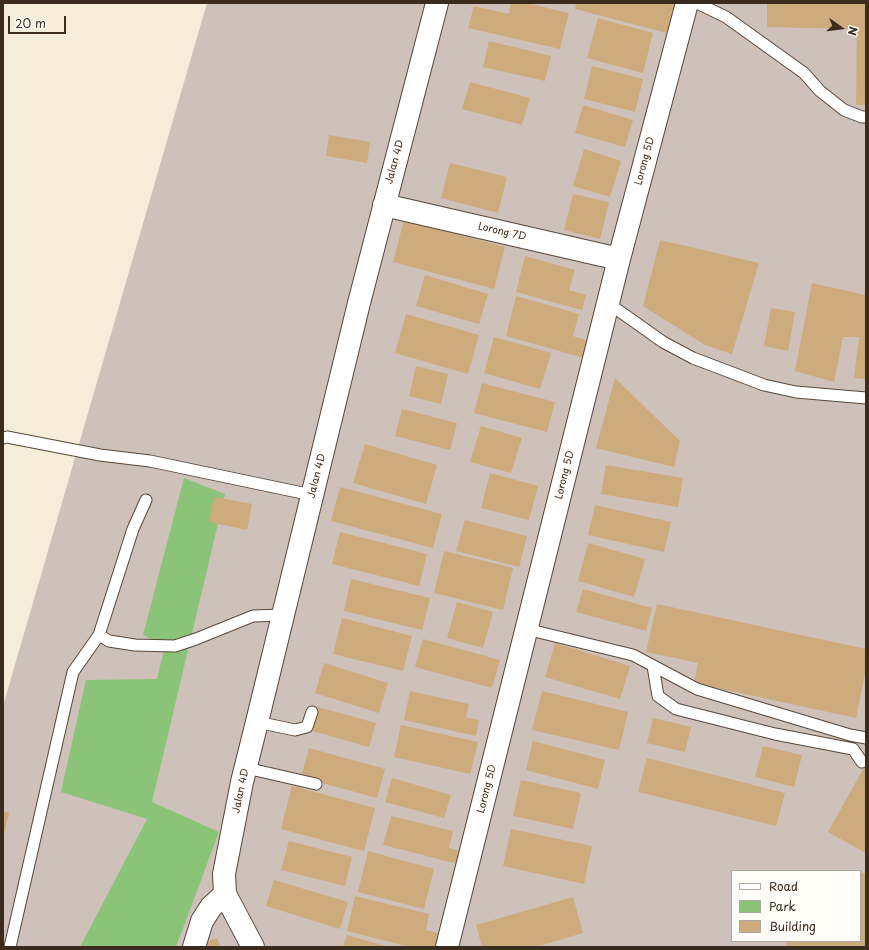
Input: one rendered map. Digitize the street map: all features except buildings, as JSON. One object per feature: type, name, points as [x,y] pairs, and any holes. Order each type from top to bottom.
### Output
[{"type":"street","name":"Jalan 4D","points":[[253,947],[225,894],[224,874],[246,768],[312,495],[384,205],[437,3]]},
{"type":"street","name":"Lorong 5D","points":[[447,947],[619,259],[686,3]]},
{"type":"street","name":"Lorong 7D","points":[[384,205],[619,259]]},
{"type":"street","points":[[194,947],[202,921],[211,906],[225,894]]},
{"type":"lane","points":[[697,3],[726,17],[804,73],[820,91],[844,110],[862,117],[866,117]]},
{"type":"lane","points":[[608,303],[663,342],[693,358],[757,382],[796,392],[866,398]]},
{"type":"lane","points":[[3,438],[7,437],[100,455],[150,461],[312,495]]},
{"type":"lane","points":[[10,947],[73,672],[99,635],[134,529],[146,500]]},
{"type":"lane","points":[[99,635],[109,641],[135,645],[175,646],[253,616],[283,615]]},
{"type":"lane","points":[[526,629],[633,655],[698,689],[850,735],[866,738]]},
{"type":"lane","points":[[653,666],[658,696],[676,709],[775,734],[853,750],[862,762]]},
{"type":"lane","points":[[257,722],[295,730],[307,727],[312,712]]},
{"type":"lane","points":[[246,768],[316,784]]},
{"type":"shaded area","points":[[207,3],[866,3],[866,947],[3,947],[3,706]]},
{"type":"green space","points":[[184,478],[225,494],[152,802],[219,832],[176,947],[80,947],[147,819],[61,792],[86,680],[157,679],[165,646],[143,635]]}]
